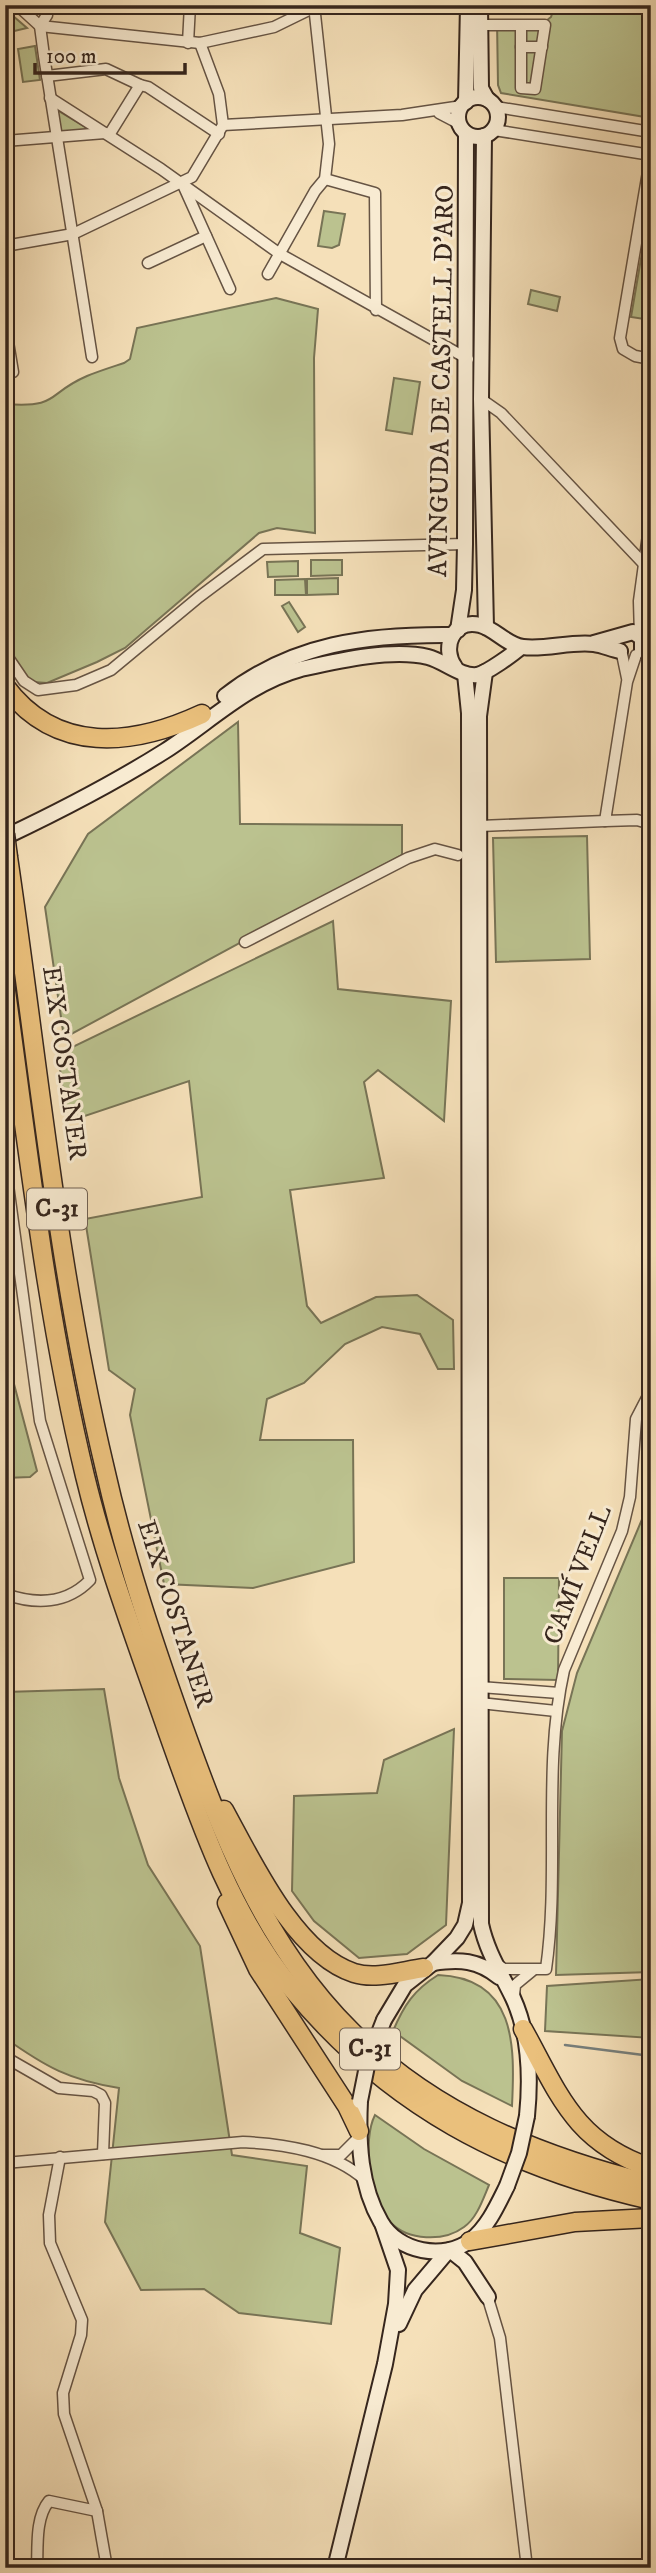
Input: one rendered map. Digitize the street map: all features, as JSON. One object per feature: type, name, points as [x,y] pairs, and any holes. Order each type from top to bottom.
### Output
[{"type":"highway","points":[[5,686],[37,718],[68,733],[100,739],[139,737],[202,714]]},
{"type":"highway","name":"EIX COSTANER","points":[[5,835],[75,1324],[105,1469],[143,1603],[204,1784],[238,1865],[283,1948],[318,1994],[383,2061],[423,2091],[496,2133],[586,2167],[651,2184]]},
{"type":"highway","name":"EIX COSTANER","points":[[5,984],[55,1328],[85,1474],[121,1599],[206,1840],[249,1924],[282,1976],[336,2039],[373,2073],[443,2122],[490,2147],[559,2176],[651,2200]]},
{"type":"highway","name":"C-31","points":[[204,1784],[220,1801],[262,1881],[323,1957],[356,1974],[429,1966]]},
{"type":"highway","name":"C-31","points":[[206,1840],[206,1855],[258,1969],[347,2106],[359,2134]]},
{"type":"highway","points":[[523,2029],[565,2108],[582,2129],[621,2158],[651,2168]]},
{"type":"highway","points":[[468,2242],[575,2222],[651,2218]]},
{"type":"street","points":[[17,5],[40,26],[188,43],[200,43],[274,27],[316,6],[329,144],[325,179],[315,191],[268,274]]},
{"type":"street","points":[[48,5],[47,15],[40,26],[92,356]]},
{"type":"street","points":[[188,43],[190,5]]},
{"type":"street","points":[[463,128],[468,5]]},
{"type":"street","points":[[480,5],[481,88],[498,119],[489,133]]},
{"type":"street","points":[[480,25],[521,25],[545,25],[535,89],[521,88],[521,25]]},
{"type":"street","points":[[5,246],[73,234],[192,177],[221,129],[219,94],[200,43]]},
{"type":"street","points":[[521,47],[542,47]]},
{"type":"street","points":[[47,76],[106,69],[148,87],[221,129],[435,112],[464,104],[476,97],[491,103],[651,132]]},
{"type":"street","points":[[107,134],[141,85]]},
{"type":"street","points":[[50,98],[182,184],[279,254],[468,359]]},
{"type":"street","points":[[435,112],[448,115],[463,128],[651,155],[620,338],[623,349],[635,356],[651,359]]},
{"type":"street","name":"AVINGUDA DE CASTELL D'ARO","points":[[455,632],[464,590],[468,359],[463,128]]},
{"type":"street","name":"AVINGUDA DE CASTELL D'ARO","points":[[489,133],[481,399],[489,629]]},
{"type":"street","points":[[5,141],[107,134]]},
{"type":"street","points":[[325,179],[375,192],[376,310]]},
{"type":"street","points":[[182,184],[230,289]]},
{"type":"street","points":[[148,263],[205,236]]},
{"type":"street","points":[[5,324],[13,372]]},
{"type":"street","points":[[481,399],[501,413],[643,563]]},
{"type":"street","points":[[604,821],[636,644],[643,563],[651,513]]},
{"type":"street","points":[[5,653],[24,681],[38,690],[76,685],[111,670],[262,549],[465,544]]},
{"type":"street","points":[[167,749],[202,714],[254,676],[305,650],[334,643],[455,632],[471,624],[489,629],[522,647]]},
{"type":"street","points":[[385,2364],[415,2290],[449,2250],[468,2242],[490,2217],[507,2186],[519,2153],[527,2116],[530,2070],[523,2029],[514,2000],[493,1962],[481,1924],[480,705],[490,667],[499,646],[489,629]]},
{"type":"street","points":[[335,2568],[385,2364],[396,2304],[398,2270],[365,2180],[359,2134],[360,2101],[368,2061],[384,2020],[405,1985],[429,1966],[465,1925],[470,1884],[469,713],[460,670],[448,651],[455,632]]},
{"type":"street","points":[[5,835],[107,786],[167,749],[236,699],[297,670],[347,659],[400,655],[426,656],[460,670],[490,667],[522,647],[636,644]]},
{"type":"street","points":[[480,826],[637,820],[651,824]]},
{"type":"street","points":[[245,942],[408,858],[435,849],[458,855]]},
{"type":"street","points":[[5,1163],[40,1420],[90,1580],[78,1592],[59,1601],[5,1594]]},
{"type":"street","name":"CAMÍ VELL","points":[[514,2000],[515,1985],[532,1971],[546,1969],[552,1927],[551,1799],[559,1693],[564,1670],[622,1531],[630,1497],[636,1419],[651,1390]]},
{"type":"street","points":[[480,1687],[559,1693]]},
{"type":"street","points":[[480,1703],[556,1711]]},
{"type":"street","points":[[429,1966],[468,1961],[478,1964],[503,1981]]},
{"type":"street","points":[[493,1962],[504,1969],[532,1971]]},
{"type":"street","points":[[5,2057],[59,2088],[93,2091],[101,2095],[105,2103],[103,2154]]},
{"type":"street","points":[[319,2155],[341,2155],[359,2134]]},
{"type":"street","points":[[5,2163],[243,2142],[268,2144],[319,2155],[350,2167],[365,2180]]},
{"type":"street","points":[[60,2157],[49,2215],[50,2243],[82,2320],[81,2335],[63,2393],[64,2414],[97,2511],[107,2568]]},
{"type":"street","points":[[383,2225],[393,2238],[413,2247],[449,2250],[465,2262],[488,2297]]},
{"type":"street","points":[[468,2242],[500,2338],[527,2568]]},
{"type":"street","points":[[37,2568],[43,2508],[49,2501],[97,2511]]},
{"type":"green space","points":[[555,5],[651,5],[651,118],[501,93],[498,85],[497,21],[546,21],[551,17]]},
{"type":"green space","points":[[5,9],[27,28],[10,32],[12,42],[5,41]]},
{"type":"green space","points":[[35,46],[40,80],[23,82],[18,49]]},
{"type":"green space","points":[[57,110],[90,130],[61,132]]},
{"type":"green space","points":[[651,200],[651,320],[631,317]]},
{"type":"green space","points":[[324,211],[345,214],[339,245],[332,248],[318,246]]},
{"type":"green space","points":[[531,290],[560,297],[557,311],[528,304]]},
{"type":"green space","points":[[276,298],[318,309],[314,358],[315,533],[277,528],[259,533],[125,648],[47,683],[33,682],[5,658],[5,404],[44,402],[87,376],[124,363],[130,359],[137,328]]},
{"type":"green space","points":[[394,378],[420,382],[412,434],[386,430]]},
{"type":"green space","points":[[311,560],[342,560],[342,575],[311,576]]},
{"type":"green space","points":[[298,561],[298,576],[268,577],[267,562]]},
{"type":"green space","points":[[338,578],[338,594],[307,595],[307,579]]},
{"type":"green space","points":[[305,579],[306,595],[275,595],[275,580]]},
{"type":"green space","points":[[289,602],[305,627],[298,632],[282,606]]},
{"type":"green space","points":[[238,722],[240,824],[402,825],[402,855],[64,1038],[45,907],[88,834]]},
{"type":"green space","points":[[587,836],[590,959],[496,962],[493,838]]},
{"type":"green space","points":[[333,921],[338,989],[451,1001],[444,1121],[378,1070],[364,1082],[384,1178],[290,1190],[307,1306],[321,1323],[376,1297],[417,1295],[453,1320],[454,1369],[438,1369],[420,1334],[382,1327],[345,1344],[304,1383],[267,1399],[260,1440],[353,1440],[354,1562],[253,1588],[164,1584],[130,1415],[135,1389],[109,1370],[85,1219],[202,1197],[189,1081],[67,1122],[58,1054]]},
{"type":"green space","points":[[5,1316],[14,1384],[37,1471],[30,1477],[5,1478]]},
{"type":"green space","points":[[651,1422],[651,1972],[556,1975],[562,1731],[577,1673],[643,1517]]},
{"type":"green space","points":[[504,1578],[559,1578],[558,1680],[504,1679]]},
{"type":"green space","points":[[104,1689],[119,1778],[148,1865],[200,1946],[232,2155],[307,2166],[300,2233],[340,2248],[331,2324],[239,2313],[204,2289],[141,2290],[105,2222],[119,2088],[86,2081],[59,2071],[5,2038],[5,1692]]},
{"type":"green space","points":[[454,1729],[446,1925],[407,1954],[359,1958],[314,1921],[292,1891],[294,1796],[377,1793],[384,1760]]},
{"type":"green space","points":[[438,1975],[464,1979],[483,1988],[496,2002],[505,2019],[510,2039],[513,2060],[512,2106],[462,2081],[393,2031],[411,1999],[422,1986]]},
{"type":"green space","points":[[651,1979],[651,2038],[545,2031],[547,1986]]},
{"type":"green space","points":[[375,2115],[424,2149],[489,2185],[469,2223],[447,2235],[426,2237],[406,2233],[390,2222],[377,2200],[370,2170],[369,2139]]},
{"type":"waterway","points":[[565,2045],[651,2056]]}]
